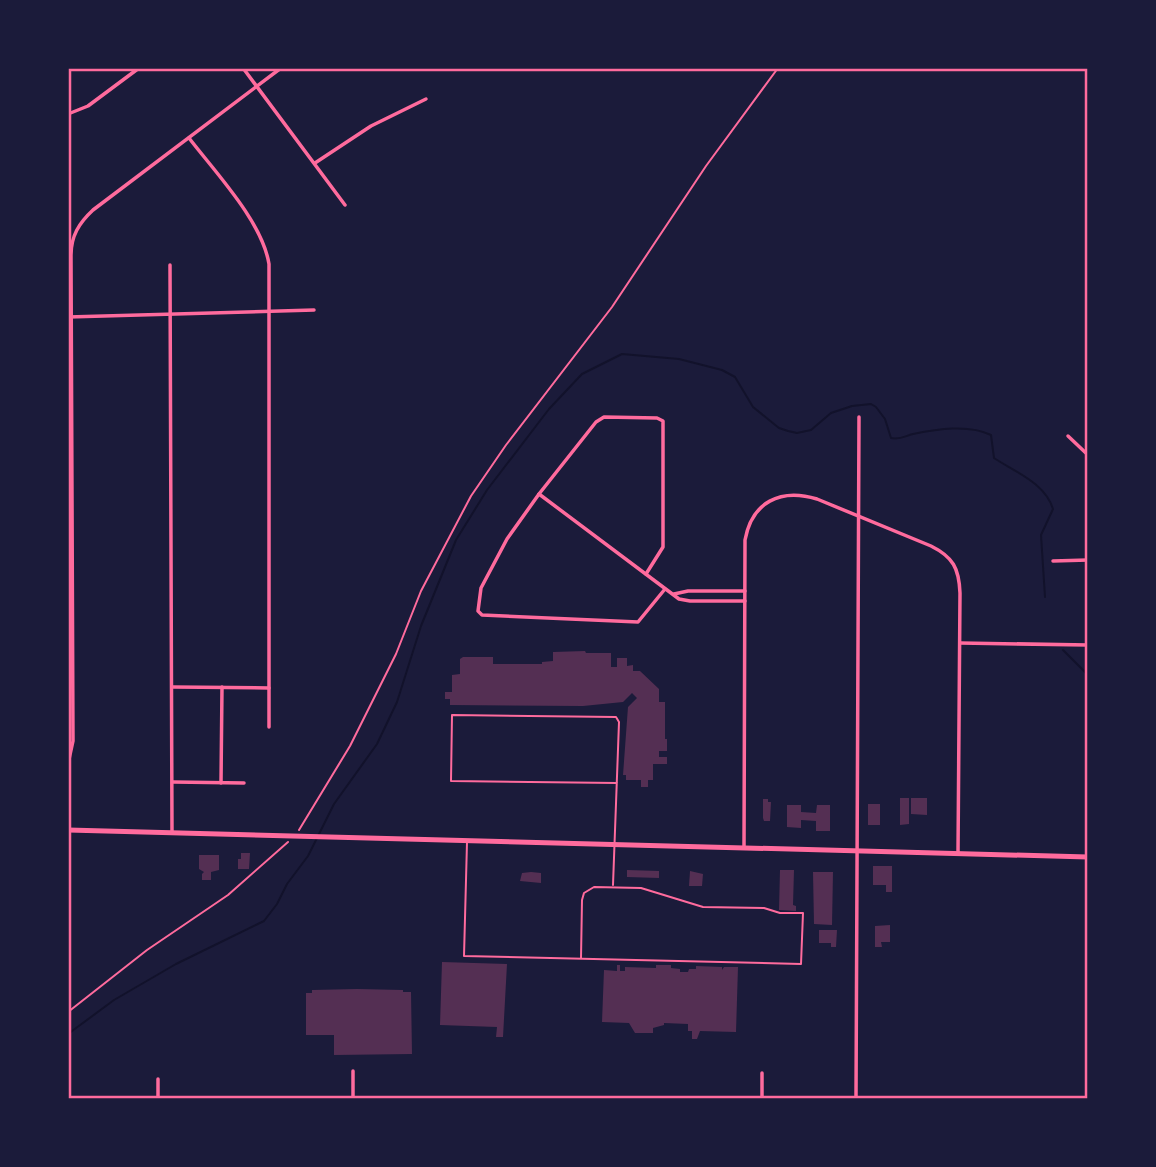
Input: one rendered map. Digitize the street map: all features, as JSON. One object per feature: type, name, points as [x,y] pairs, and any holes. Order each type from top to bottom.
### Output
[{"type":"main road","points":[[68,830],[1088,857]]},
{"type":"street","points":[[68,114],[88,106],[139,68]]},
{"type":"street","points":[[243,68],[345,205]]},
{"type":"street","points":[[68,764],[74,740],[71,248],[79,225],[93,210],[281,68]]},
{"type":"street","points":[[315,163],[371,126],[426,99]]},
{"type":"street","points":[[188,138],[252,222],[262,239],[269,264],[269,727]]},
{"type":"street","points":[[170,265],[172,832]]},
{"type":"street","points":[[70,317],[314,310]]},
{"type":"street","points":[[856,1099],[859,417]]},
{"type":"street","points":[[646,574],[663,547],[664,424],[661,419],[600,419],[539,494],[508,539],[478,595],[479,614],[638,622],[665,589]]},
{"type":"street","points":[[1068,436],[1088,455]]},
{"type":"street","points":[[539,494],[679,599],[745,601]]},
{"type":"street","points":[[744,848],[746,534],[755,513],[766,503],[785,495],[808,496],[931,545],[951,559],[958,570],[958,853]]},
{"type":"street","points":[[1053,561],[1088,560]]},
{"type":"street","points":[[674,594],[688,591],[745,591]]},
{"type":"street","points":[[960,643],[1088,645]]},
{"type":"street","points":[[173,687],[270,688]]},
{"type":"street","points":[[221,783],[222,687]]},
{"type":"street","points":[[173,782],[244,783]]},
{"type":"street","points":[[353,1071],[353,1099]]},
{"type":"street","points":[[762,1073],[762,1099]]},
{"type":"street","points":[[158,1079],[158,1099]]},
{"type":"lane","points":[[612,887],[617,783],[619,722],[616,717],[452,715],[451,781],[617,783]]},
{"type":"lane","points":[[467,840],[464,956],[801,964],[803,914],[780,913],[764,908],[703,907],[650,889],[594,887],[584,893],[582,900],[581,958]]},
{"type":"path","points":[[68,1012],[147,950],[228,895],[295,835],[350,746],[396,654],[421,591],[471,496],[506,445],[612,307],[706,166],[778,68]]},
{"type":"building","points":[[553,652],[611,653],[611,667],[617,667],[617,658],[627,658],[627,666],[633,665],[633,671],[640,671],[659,689],[659,702],[665,702],[667,751],[659,751],[659,757],[667,757],[667,764],[653,764],[653,780],[648,780],[648,787],[641,787],[641,780],[626,780],[626,775],[623,775],[628,707],[637,698],[632,693],[623,702],[583,706],[450,705],[450,699],[445,699],[445,692],[452,692],[452,675],[460,674],[460,659],[463,657],[493,657],[493,664],[542,664],[553,661]]},
{"type":"building","points":[[900,798],[909,798],[909,824],[900,825]]},
{"type":"building","points":[[911,798],[927,798],[927,815],[911,814]]},
{"type":"building","points":[[763,799],[771,802],[770,821],[764,821],[763,818]]},
{"type":"building","points":[[868,804],[880,804],[880,825],[868,825]]},
{"type":"building","points":[[787,805],[801,805],[801,812],[816,813],[817,805],[830,805],[830,831],[816,831],[816,821],[801,820],[801,828],[787,827]]},
{"type":"building","points":[[241,853],[250,853],[249,869],[238,869]]},
{"type":"building","points":[[199,855],[219,855],[219,870],[211,872],[211,880],[202,880],[204,872],[199,869]]},
{"type":"building","points":[[873,866],[892,866],[892,892],[886,892],[886,885],[873,885]]},
{"type":"building","points":[[627,870],[659,871],[659,878],[627,877]]},
{"type":"building","points":[[780,870],[794,870],[793,905],[796,906],[796,911],[779,910]]},
{"type":"building","points":[[690,871],[703,874],[702,886],[689,886]]},
{"type":"building","points":[[813,872],[833,872],[832,925],[814,924]]},
{"type":"building","points":[[522,873],[541,873],[541,883],[520,881]]},
{"type":"building","points":[[890,925],[890,942],[881,942],[882,947],[875,947],[875,926]]},
{"type":"building","points":[[819,930],[837,930],[836,947],[831,947],[831,943],[819,943]]},
{"type":"building","points":[[442,962],[507,964],[503,1037],[496,1037],[497,1027],[440,1025]]},
{"type":"building","points":[[617,965],[620,965],[620,971],[625,971],[625,967],[656,968],[656,965],[671,965],[671,968],[680,969],[680,972],[696,969],[696,966],[722,967],[722,970],[724,967],[738,967],[736,1032],[700,1031],[697,1039],[692,1039],[688,1024],[664,1023],[653,1028],[653,1033],[635,1033],[629,1023],[602,1022],[604,970],[617,971]]},
{"type":"building","points":[[312,990],[411,992],[412,1054],[334,1055],[334,1035],[306,1035],[306,993],[312,993]]},
{"type":"waterway","points":[[68,1034],[114,1000],[176,964],[264,921],[308,856],[334,804],[377,744],[397,702],[421,626],[456,540],[487,490],[549,409],[582,374],[622,354],[679,359],[722,370],[735,377],[753,407],[779,428],[797,433],[811,430],[831,413],[852,406],[871,404],[885,419],[891,438],[953,428],[991,435],[994,458],[1036,485],[1053,509],[1041,535],[1045,597]]},
{"type":"waterway","points":[[1063,650],[1088,675]]}]
